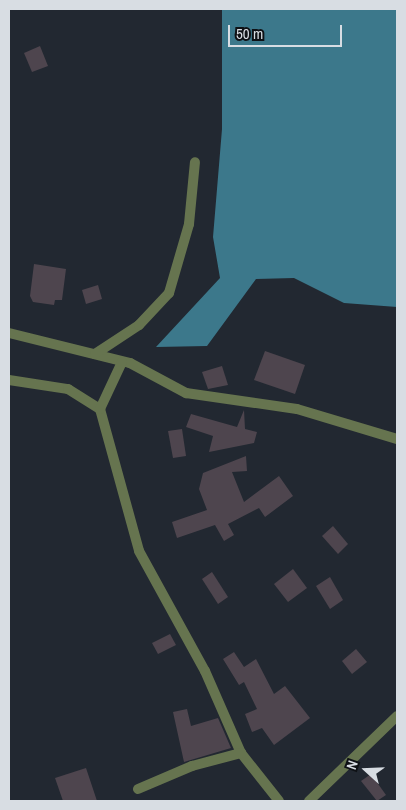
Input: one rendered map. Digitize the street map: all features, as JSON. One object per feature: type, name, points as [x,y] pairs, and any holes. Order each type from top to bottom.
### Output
[{"type":"street","points":[[94,354],[139,325],[168,292],[188,224],[195,162]]},
{"type":"street","points":[[9,333],[122,362],[186,393],[297,409],[397,439]]},
{"type":"street","points":[[122,362],[100,409],[139,551],[205,671],[241,753],[279,801]]},
{"type":"street","points":[[9,380],[68,389],[100,409]]},
{"type":"street","points":[[309,801],[397,716]]},
{"type":"street","points":[[138,789],[192,766],[241,753]]},
{"type":"water","points":[[222,9],[397,9],[397,307],[344,303],[294,278],[256,279],[207,346],[156,347],[220,278],[213,237],[222,129]]},
{"type":"building","points":[[40,46],[48,66],[32,72],[24,53]]},
{"type":"building","points":[[34,264],[66,269],[62,300],[55,300],[54,305],[33,302],[30,296]]},
{"type":"building","points":[[98,285],[102,299],[86,304],[82,290]]},
{"type":"building","points":[[265,351],[305,365],[295,394],[254,380]]},
{"type":"building","points":[[222,366],[228,385],[208,389],[202,372]]},
{"type":"building","points":[[244,410],[245,429],[257,432],[254,443],[209,452],[213,436],[186,427],[191,414],[237,427]]},
{"type":"building","points":[[182,429],[186,456],[173,458],[168,431]]},
{"type":"building","points":[[246,456],[247,471],[232,472],[244,502],[279,476],[293,496],[265,517],[259,508],[228,524],[234,535],[224,541],[215,525],[177,538],[172,522],[207,510],[199,489],[203,473]]},
{"type":"building","points":[[333,526],[348,544],[338,554],[322,536]]},
{"type":"building","points":[[293,569],[307,588],[288,602],[274,584]]},
{"type":"building","points":[[212,572],[228,597],[218,604],[202,579]]},
{"type":"building","points":[[330,577],[343,600],[330,609],[316,586]]},
{"type":"building","points":[[170,634],[176,645],[158,654],[152,643]]},
{"type":"building","points":[[356,649],[367,662],[352,674],[342,661]]},
{"type":"building","points":[[234,652],[244,667],[256,659],[274,694],[285,686],[310,718],[274,745],[262,728],[252,732],[245,714],[257,709],[244,682],[239,685],[223,659]]},
{"type":"building","points":[[187,709],[191,726],[218,718],[231,748],[184,762],[173,712]]},
{"type":"building","points":[[86,768],[97,801],[63,801],[55,778]]},
{"type":"building","points":[[371,774],[386,795],[377,801],[361,781]]}]
